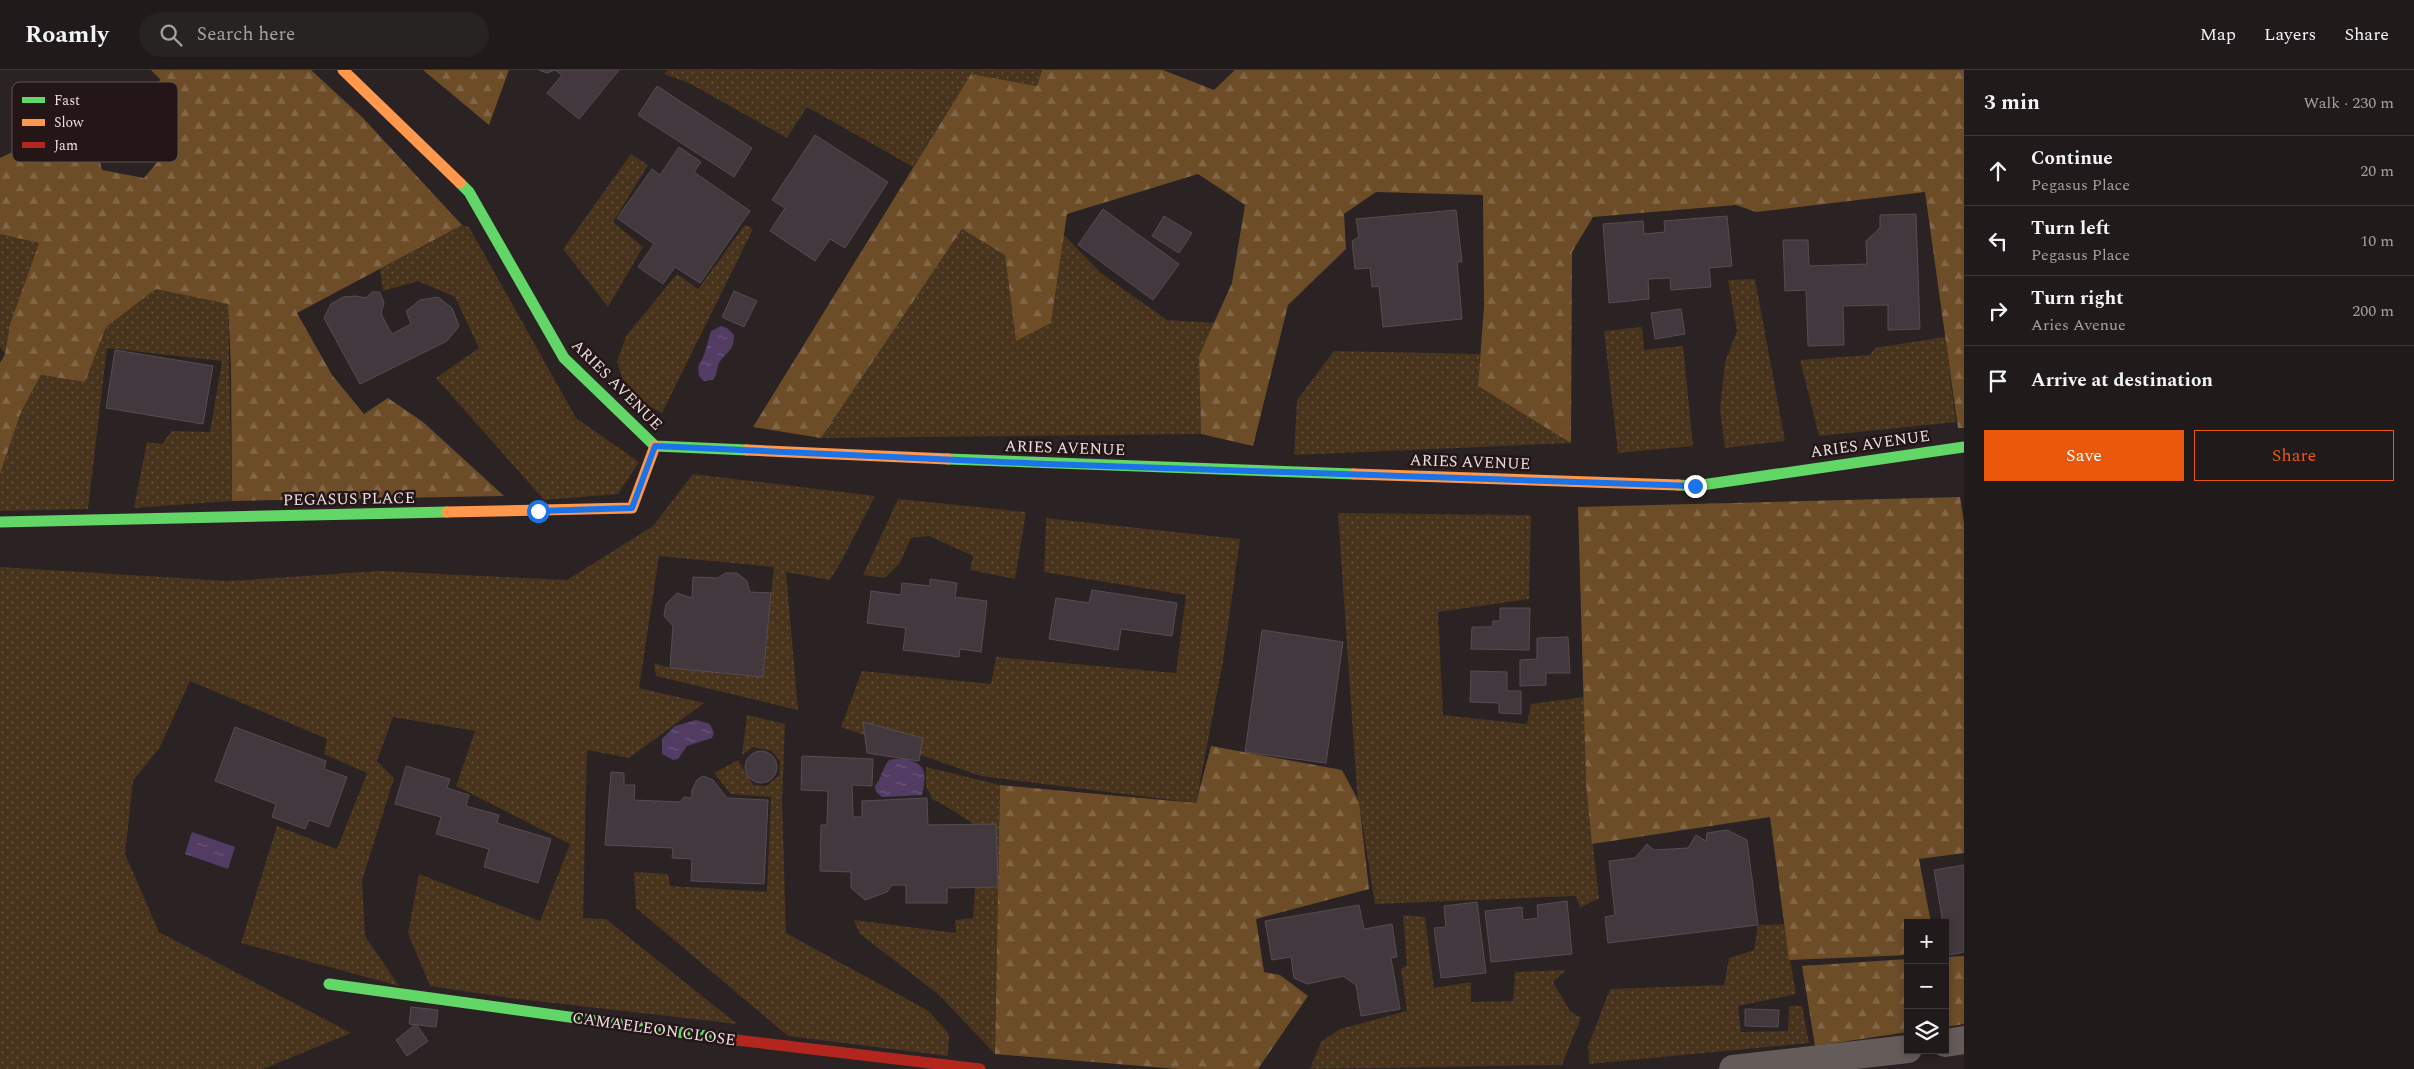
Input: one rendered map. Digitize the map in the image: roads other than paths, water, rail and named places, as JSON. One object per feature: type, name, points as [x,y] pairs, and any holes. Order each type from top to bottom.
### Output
[{"type":"street","name":"ARIES AVENUE","points":[[343,70],[469,192],[564,358],[655,446],[1047,464],[1695,486],[1964,447]]},
{"type":"street","name":"PEGASUS PLACE","points":[[0,522],[632,508],[655,446]]},
{"type":"street","name":"CAMAELEON CLOSE","points":[[329,984],[732,1040],[980,1069]]},
{"type":"street","points":[[1949,1042],[1964,1040]]},
{"type":"street","points":[[1733,1069],[1904,1049]]},
{"type":"water","points":[[721,326],[727,328],[734,335],[733,344],[719,362],[713,380],[704,381],[699,376],[698,366],[705,353],[711,331]]},
{"type":"water","points":[[696,720],[710,724],[714,733],[712,738],[687,746],[678,759],[673,760],[662,754],[662,739],[675,726]]},
{"type":"water","points":[[903,758],[917,763],[923,770],[925,781],[922,795],[882,797],[876,792],[875,786],[885,767],[889,760]]},
{"type":"water","points":[[192,832],[235,847],[228,869],[185,854]]}]
